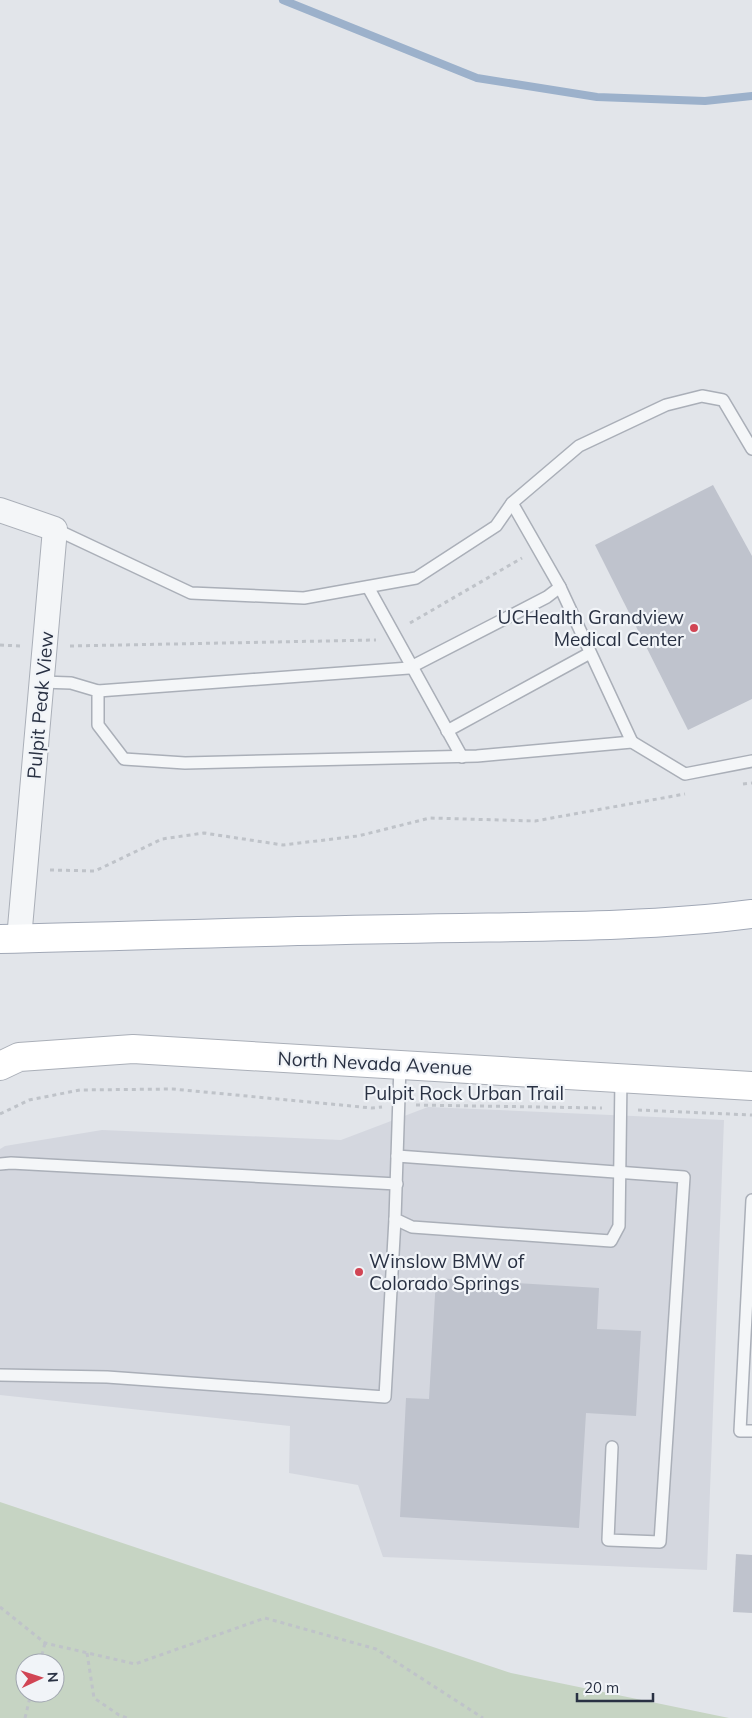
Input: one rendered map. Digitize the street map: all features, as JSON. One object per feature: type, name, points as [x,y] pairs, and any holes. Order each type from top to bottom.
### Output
[{"type":"main road","points":[[10,939],[402,928],[538,928],[645,924],[752,914]]},
{"type":"main road","name":"North Nevada Avenue","points":[[0,1066],[19,1057],[133,1049],[752,1086]]},
{"type":"street","points":[[0,510],[55,530]]},
{"type":"street","name":"Pulpit Peak View","points":[[10,939],[42,682],[55,530]]},
{"type":"lane","points":[[55,530],[191,593],[304,598],[416,578],[496,526],[512,503],[579,446],[666,405],[702,396],[723,400],[752,449]]},
{"type":"lane","points":[[512,503],[560,588],[632,742],[685,774],[752,761]]},
{"type":"lane","points":[[368,587],[462,757]]},
{"type":"lane","points":[[42,682],[71,683],[98,691],[409,668],[547,597],[560,588]]},
{"type":"lane","points":[[447,731],[590,653]]},
{"type":"lane","points":[[98,691],[98,725],[124,759],[185,763],[462,757],[632,742]]},
{"type":"lane","points":[[0,1375],[107,1377],[385,1397],[397,1184],[400,1065]]},
{"type":"lane","points":[[395,1219],[412,1228],[611,1241],[619,1226],[620,1078]]},
{"type":"lane","points":[[397,1156],[684,1177],[660,1542],[608,1540],[612,1447]]},
{"type":"lane","points":[[0,1164],[11,1162],[397,1184]]},
{"type":"lane","points":[[752,1200],[740,1431],[752,1431]]},
{"type":"path","points":[[410,623],[522,558]]},
{"type":"path","points":[[70,646],[379,640]]},
{"type":"path","points":[[0,645],[29,646]]},
{"type":"path","points":[[741,784],[752,783]]},
{"type":"path","points":[[56,870],[95,871],[162,839],[204,833],[282,845],[358,836],[430,818],[535,820],[694,792]]},
{"type":"path","name":"Pulpit Rock Urban Trail","points":[[0,1114],[30,1100],[80,1090],[173,1089],[363,1107],[419,1105],[620,1109],[752,1115]]},
{"type":"path","points":[[0,1607],[45,1643],[134,1664],[264,1618],[376,1649],[483,1718]]},
{"type":"path","points":[[42,1653],[45,1643]]},
{"type":"path","points":[[87,1652],[94,1698],[119,1715],[127,1718]]},
{"type":"path","points":[[25,1718],[29,1703]]},
{"type":"shaded area","name":"Winslow BMW of Colorado Springs","points":[[428,1107],[724,1120],[707,1570],[383,1557],[358,1485],[289,1473],[290,1426],[0,1395],[0,1149],[5,1146],[102,1130],[341,1140]]},
{"type":"green space","points":[[0,1502],[511,1673],[729,1718],[0,1718]]},
{"type":"building","name":"UCHealth Grandview Medical Center","points":[[713,485],[752,556],[752,699],[688,730],[595,545]]},
{"type":"building","points":[[436,1278],[599,1288],[597,1329],[641,1331],[636,1416],[586,1413],[579,1528],[400,1517],[406,1398],[429,1399]]},
{"type":"building","points":[[736,1554],[752,1555],[752,1613],[733,1612]]},
{"type":"waterway","points":[[283,0],[477,78],[597,97],[705,101],[752,96]]},
{"type":"place","name":"UCHealth Grandview Medical Center","points":[[694,628]]},
{"type":"place","name":"Winslow BMW of Colorado Springs","points":[[359,1272]]}]
